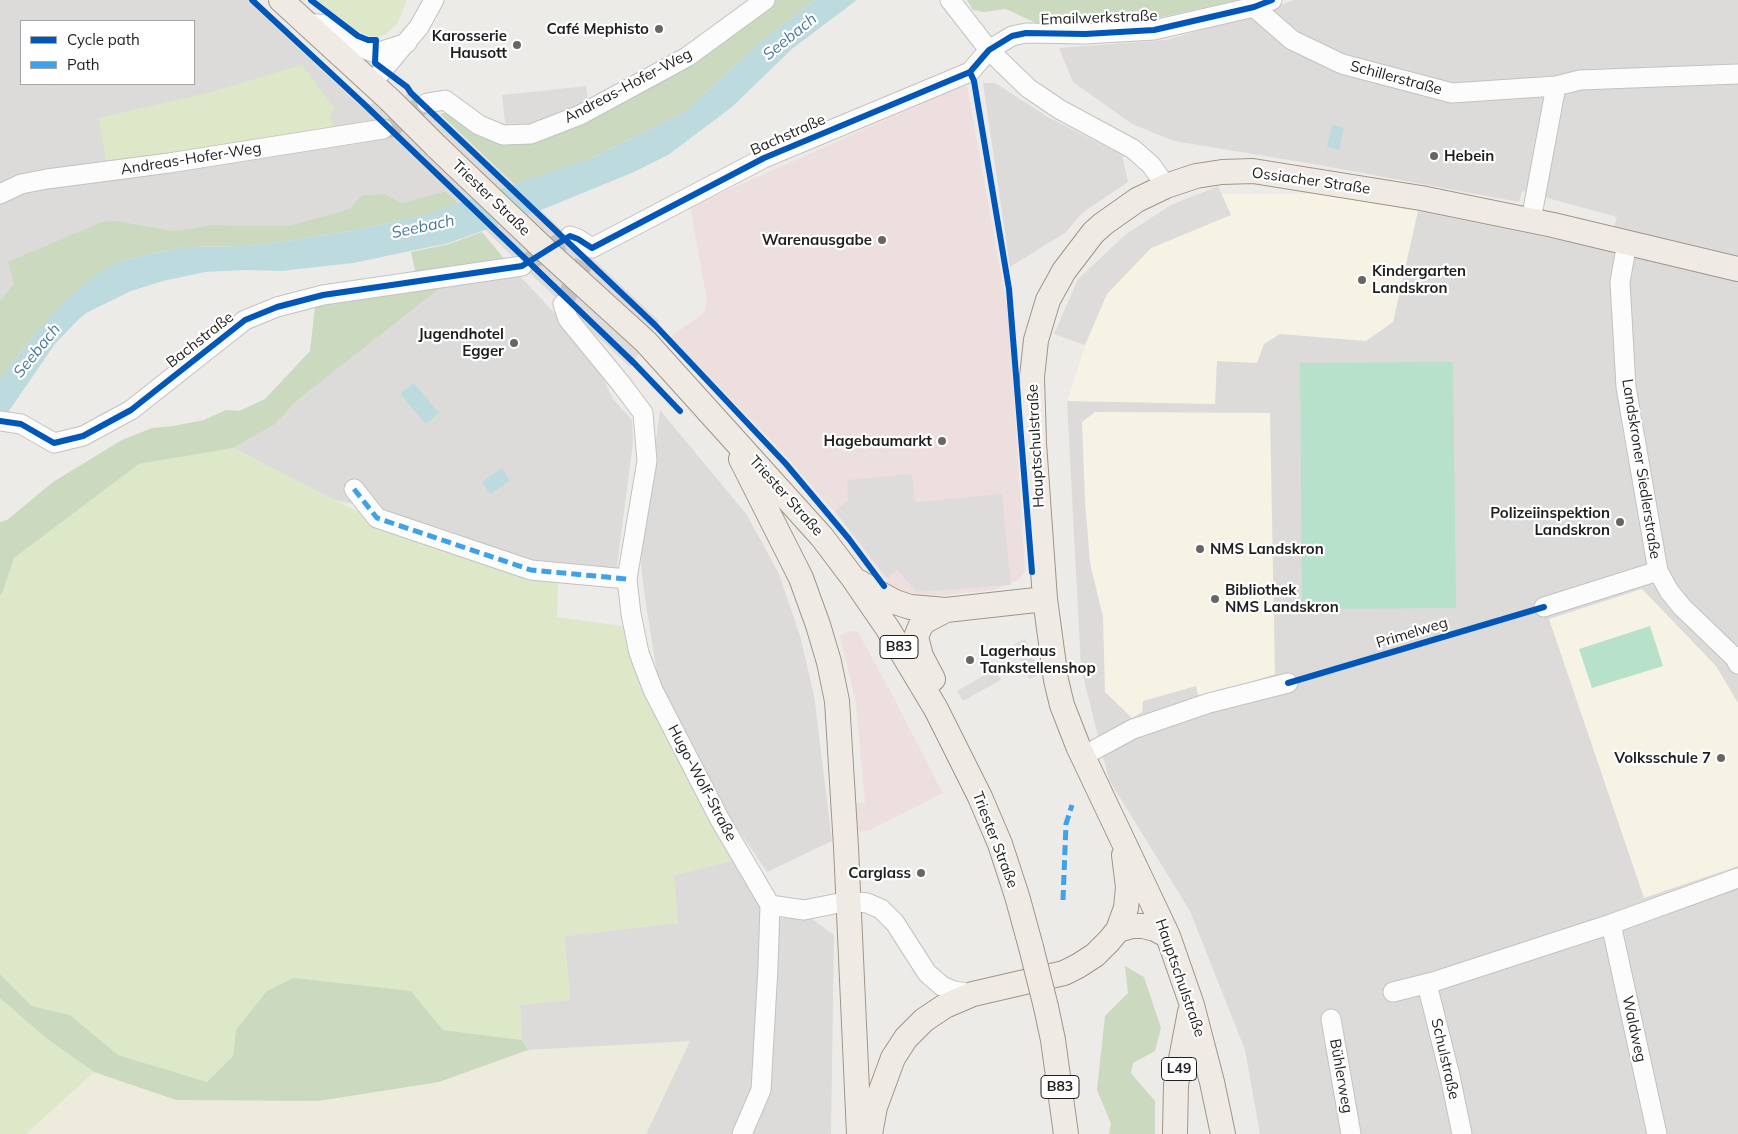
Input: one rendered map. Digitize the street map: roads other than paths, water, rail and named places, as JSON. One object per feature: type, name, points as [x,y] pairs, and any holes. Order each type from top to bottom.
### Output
[{"type":"main road","name":"Triester Straße","points":[[280,0],[372,82],[532,237],[646,342],[822,537],[853,578],[888,629],[940,718],[976,788],[1000,844],[1017,896],[1046,1007],[1053,1040],[1066,1134]]},
{"type":"main road","name":"Ossiacher Straße","points":[[1166,186],[1196,176],[1222,172],[1253,171],[1421,198],[1531,220],[1738,269]]},
{"type":"main road","name":"Hauptschulstraße","points":[[1166,186],[1137,200],[1102,224],[1086,241],[1064,271],[1048,300],[1036,340],[1032,377],[1034,443],[1046,599],[1056,680],[1062,705],[1083,756],[1168,936],[1192,1005],[1223,1134]]},
{"type":"main road","points":[[727,431],[800,578],[818,624],[829,662],[837,701],[860,1134]]},
{"type":"main road","points":[[853,578],[895,602],[910,607],[946,610],[1046,599]]},
{"type":"main road","points":[[940,718],[939,690],[921,656],[916,637],[925,621],[946,610]]},
{"type":"main road","name":"Hauptschulstraße","points":[[870,1134],[875,1107],[893,1058],[906,1038],[924,1020],[938,1010],[974,994],[1064,973],[1095,955],[1118,930],[1126,908],[1128,887],[1126,862],[1117,830]]},
{"type":"main road","points":[[1118,930],[1132,926],[1142,926],[1155,929],[1168,936]]},
{"type":"main road","name":"L49","points":[[1175,1134],[1176,1085],[1192,1005]]},
{"type":"street","points":[[372,82],[420,27],[434,0]]},
{"type":"street","name":"Andreas-Hofer-Weg","points":[[427,103],[445,100],[479,125],[503,135],[530,134],[580,115],[687,57],[765,0]]},
{"type":"street","points":[[950,0],[988,50],[1028,88],[1059,109],[1133,149],[1151,165],[1166,186]]},
{"type":"street","name":"Emailwerkstraße","points":[[988,50],[1012,36],[1026,33],[1085,34],[1154,30],[1254,7],[1272,0]]},
{"type":"street","name":"Schillerstraße","points":[[1254,7],[1292,40],[1342,64],[1452,93],[1556,86],[1580,80],[1738,74]]},
{"type":"street","points":[[307,23],[327,25],[349,44],[376,53],[407,42]]},
{"type":"street","name":"Bachstraße","points":[[570,236],[578,238],[590,251],[764,158],[970,72],[988,50]]},
{"type":"street","points":[[1531,220],[1556,86]]},
{"type":"street","name":"Andreas-Hofer-Weg","points":[[0,194],[21,184],[47,179],[169,163],[383,129]]},
{"type":"street","name":"Landskroner Siedlerstraße","points":[[1627,243],[1620,282],[1626,387],[1658,571],[1668,591],[1682,607],[1737,661]]},
{"type":"street","name":"Bachstraße","points":[[0,422],[21,424],[54,443],[83,436],[130,410],[245,320],[277,307],[323,295],[522,266]]},
{"type":"street","name":"Hugo-Wolf-Straße","points":[[563,304],[568,319],[622,384],[643,413],[647,461],[627,578],[631,614],[639,653],[653,690],[719,818],[770,905]]},
{"type":"street","points":[[354,489],[376,518],[531,570],[627,578]]},
{"type":"street","points":[[1544,607],[1658,571]]},
{"type":"street","points":[[1083,756],[1133,729],[1209,703],[1288,683]]},
{"type":"street","points":[[1393,992],[1427,984],[1612,924],[1738,878]]},
{"type":"street","points":[[742,1134],[760,1090],[770,905],[804,910],[849,901],[867,903],[881,909],[895,923],[927,973],[942,986],[954,991],[974,994]]},
{"type":"street","name":"Waldweg","points":[[1612,924],[1657,1134]]},
{"type":"street","name":"Schulstraße","points":[[1427,984],[1462,1134]]},
{"type":"street","name":"Bühlerweg","points":[[1331,1019],[1351,1134]]},
{"type":"water","name":"Seebach","points":[[815,0],[857,0],[792,49],[732,107],[668,155],[634,172],[546,208],[449,243],[353,263],[281,271],[205,272],[163,281],[131,291],[86,313],[78,320],[55,344],[0,424],[0,379],[60,305],[99,272],[124,260],[183,247],[244,246],[280,242],[356,230],[425,215],[594,157],[683,113],[764,39]]},
{"type":"water","points":[[1332,125],[1344,128],[1339,150],[1327,147]]},
{"type":"water","points":[[414,383],[439,413],[426,424],[400,394]]},
{"type":"water","points":[[502,468],[510,481],[490,494],[482,482]]},
{"type":"tunnel","points":[[383,129],[391,128],[427,103]]},
{"type":"tunnel","points":[[522,266],[570,236]]},
{"type":"tunnel","points":[[563,304],[588,254]]},
{"type":"place","name":"Café Mephisto","points":[[659,29]]},
{"type":"place","name":"Karosserie Hausott","points":[[517,45]]},
{"type":"place","name":"Hebein","points":[[1434,156]]},
{"type":"place","name":"Warenausgabe","points":[[882,240]]},
{"type":"place","name":"Kindergarten Landskron","points":[[1362,280]]},
{"type":"place","name":"Jugendhotel Egger","points":[[514,343]]},
{"type":"place","name":"Hagebaumarkt","points":[[942,441]]},
{"type":"place","name":"Polizeiinspektion Landskron","points":[[1620,522]]},
{"type":"place","name":"NMS Landskron","points":[[1200,549]]},
{"type":"place","name":"Bibliothek NMS Landskron","points":[[1215,599]]},
{"type":"place","name":"Lagerhaus Tankstellenshop","points":[[970,660]]},
{"type":"place","name":"Volksschule 7","points":[[1721,758]]},
{"type":"place","name":"Carglass","points":[[921,873]]}]
